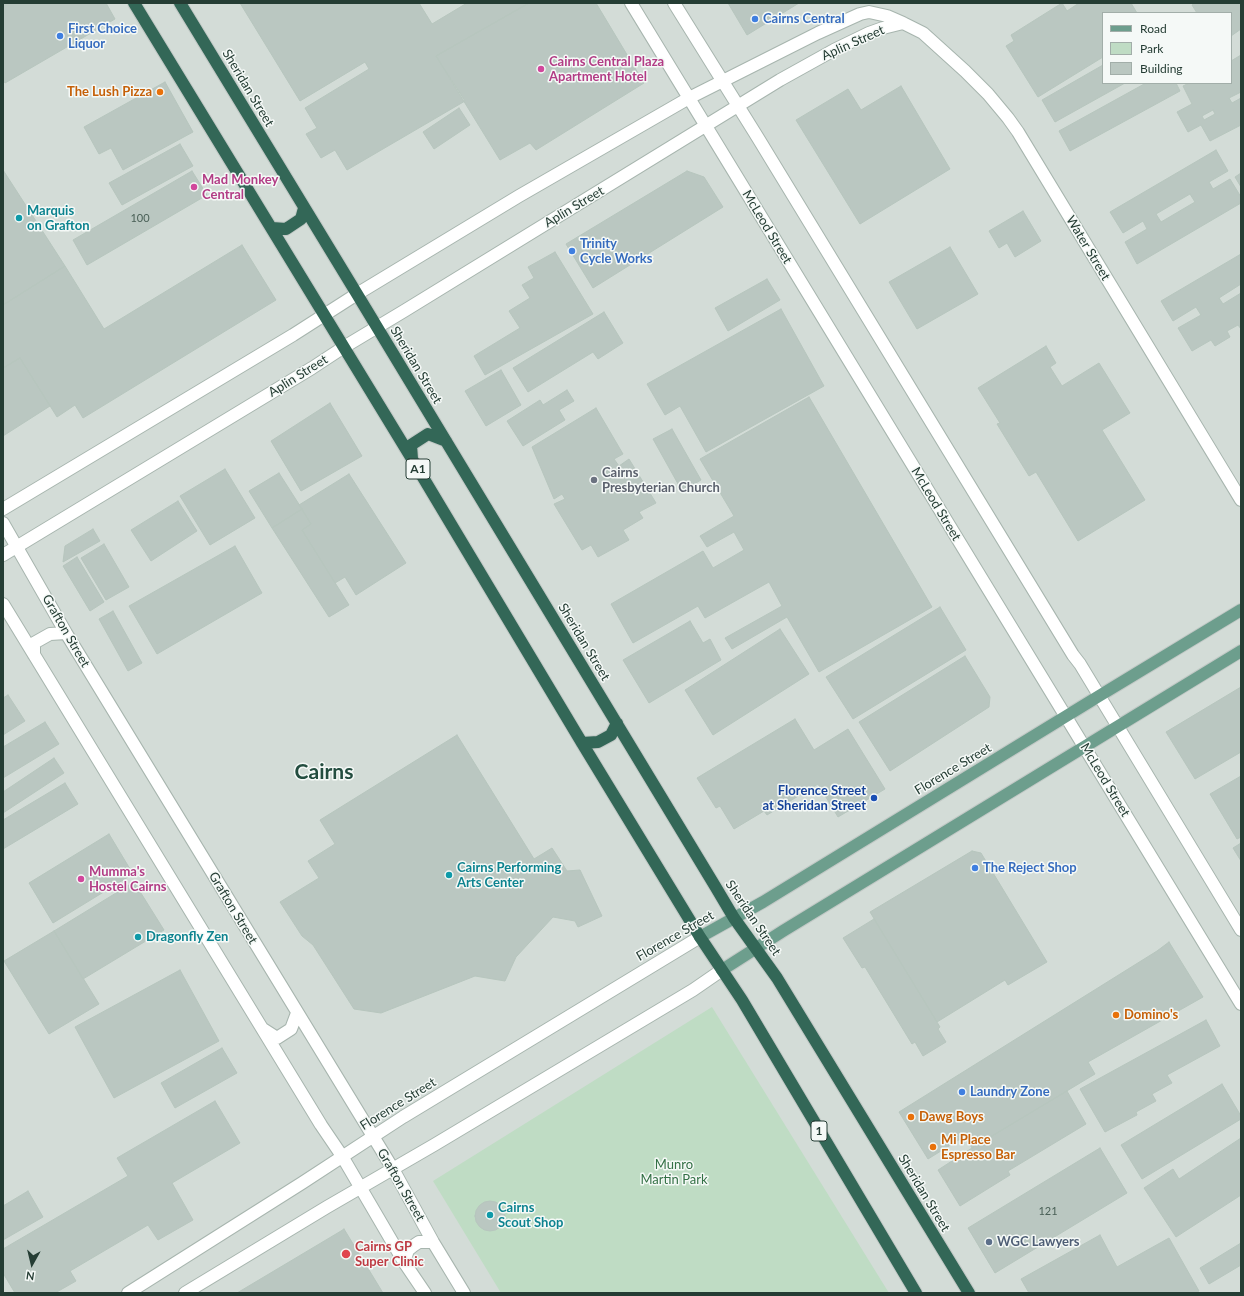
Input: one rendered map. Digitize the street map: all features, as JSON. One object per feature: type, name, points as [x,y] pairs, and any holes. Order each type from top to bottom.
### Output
[{"type":"highway","name":"A1","points":[[134,3],[412,459],[700,937]]},
{"type":"highway","name":"Sheridan Street","points":[[180,3],[446,440],[705,871],[734,918],[777,978],[969,1293]]},
{"type":"highway","points":[[272,228],[286,229],[300,219],[304,208]]},
{"type":"highway","points":[[412,459],[411,445],[428,434],[446,440]]},
{"type":"highway","points":[[582,743],[598,742],[611,735],[617,723]]},
{"type":"highway","name":"1","points":[[700,937],[742,1000],[916,1293]]},
{"type":"main road","name":"Florence Street","points":[[700,937],[764,902],[1065,716],[1241,610]]},
{"type":"main road","points":[[722,970],[1241,651]]},
{"type":"street","name":"McLeod Street","points":[[631,3],[1241,1004]]},
{"type":"street","points":[[674,3],[739,106],[1241,930]]},
{"type":"street","name":"Aplin Street","points":[[3,509],[324,316],[357,294],[519,196],[689,98],[818,33],[860,14],[869,12],[875,13],[903,23]]},
{"type":"street","name":"Aplin Street","points":[[3,555],[312,368],[780,80],[834,50],[869,33],[903,23]]},
{"type":"street","name":"Water Street","points":[[903,23],[923,33],[936,44],[988,94],[1008,118],[1025,143],[1241,500]]},
{"type":"street","name":"Grafton Street","points":[[3,523],[66,634],[393,1169],[433,1242],[464,1293]]},
{"type":"street","points":[[3,604],[262,1029],[321,1125],[342,1156],[404,1262],[425,1293]]},
{"type":"street","points":[[34,655],[34,643],[50,634],[66,634]]},
{"type":"street","name":"Florence Street","points":[[128,1293],[302,1183],[372,1136],[700,937]]},
{"type":"street","points":[[185,1293],[693,990],[722,970]]},
{"type":"street","points":[[262,1029],[277,1038],[290,1029],[297,1013]]},
{"type":"street","points":[[404,1262],[408,1250],[413,1246],[419,1242],[433,1242]]},
{"type":"shaded area","points":[[3,3],[1241,3],[1241,1293],[3,1293]]},
{"type":"green space","name":"Munro Martin Park","points":[[712,1007],[889,1293],[501,1293],[433,1181]]},
{"type":"building","points":[[3,3],[106,3],[115,19],[5,83],[3,80]]},
{"type":"building","points":[[240,3],[419,3],[432,24],[467,3],[529,3],[436,56],[465,101],[347,170],[335,150],[321,158],[306,134],[317,128],[305,108],[369,69],[365,62],[300,101]]},
{"type":"building","name":"Cairns Central Plaza Apartment Hotel","points":[[529,3],[596,3],[644,83],[536,150],[530,143],[500,160],[436,56]]},
{"type":"building","name":"Cairns Central","points":[[728,3],[799,3],[747,35]]},
{"type":"building","points":[[1062,3],[1067,11],[1079,3],[1131,3],[1136,12],[1102,12],[1102,58],[1038,97],[1006,46],[1014,41],[1011,35]]},
{"type":"building","points":[[1195,3],[1241,3],[1241,29],[1232,35],[1232,12],[1196,12],[1192,5]]},
{"type":"building","points":[[1241,55],[1241,92],[1229,98],[1232,103],[1241,98],[1241,125],[1210,141],[1201,125],[1188,132],[1177,112],[1192,104],[1183,86],[1187,84],[1232,84],[1232,60]],"holes":[[[1213,110],[1215,114],[1204,120],[1202,116]]]},
{"type":"building","points":[[1102,66],[1102,84],[1123,84],[1055,122],[1042,100]]},
{"type":"building","points":[[165,82],[193,132],[123,170],[111,148],[99,154],[84,127]]},
{"type":"building","points":[[1144,84],[1176,84],[1180,91],[1070,151],[1059,131]]},
{"type":"building","points":[[901,86],[950,169],[860,224],[796,120],[848,89],[861,110]]},
{"type":"building","points":[[459,108],[470,125],[434,149],[423,132]]},
{"type":"building","points":[[180,144],[193,166],[122,205],[109,183]]},
{"type":"building","points":[[1216,150],[1228,171],[1209,182],[1213,189],[1230,179],[1241,197],[1241,203],[1137,264],[1125,242],[1147,229],[1143,221],[1123,233],[1110,212]],"holes":[[[1190,194],[1195,202],[1161,222],[1156,214]]]},
{"type":"building","name":"Marquis on Grafton","points":[[3,170],[65,266],[3,305]]},
{"type":"building","points":[[192,171],[207,195],[87,265],[73,240]]},
{"type":"building","points":[[687,171],[704,177],[723,207],[593,288],[566,244]]},
{"type":"building","points":[[1241,173],[1241,187],[1235,177]]},
{"type":"building","points":[[1023,211],[1041,241],[1015,257],[1007,243],[999,248],[989,231]]},
{"type":"building","points":[[242,245],[276,300],[83,418],[75,405],[57,417],[20,358],[3,368],[3,305],[65,266],[104,329]]},
{"type":"building","points":[[950,247],[978,294],[917,329],[889,282]]},
{"type":"building","points":[[555,252],[593,314],[485,375],[474,356],[520,328],[509,311],[530,298],[522,285],[534,278],[528,267]]},
{"type":"building","points":[[1241,254],[1241,284],[1219,298],[1223,304],[1241,293],[1241,329],[1238,325],[1227,331],[1230,337],[1215,346],[1211,340],[1192,351],[1178,328],[1201,315],[1196,307],[1173,321],[1161,301]]},
{"type":"building","points":[[767,279],[780,300],[728,331],[715,308]]},
{"type":"building","points":[[781,309],[824,386],[706,452],[680,406],[665,415],[647,384]]},
{"type":"building","points":[[604,312],[623,343],[598,359],[593,352],[528,392],[513,368]]},
{"type":"building","points":[[1046,346],[1056,363],[1050,367],[1062,386],[1099,363],[1130,413],[1102,430],[1145,500],[1078,541],[1036,472],[1029,476],[997,424],[1000,423],[978,388]]},
{"type":"building","points":[[20,358],[50,406],[3,436],[3,368]]},
{"type":"building","points":[[501,370],[521,405],[486,426],[465,391]]},
{"type":"building","points":[[567,390],[574,401],[559,410],[565,420],[523,446],[507,421],[540,400],[543,405]]},
{"type":"building","points":[[809,397],[932,607],[819,672],[787,617],[732,649],[725,638],[782,606],[769,582],[705,618],[698,606],[633,643],[611,604],[703,551],[713,568],[744,550],[734,532],[707,547],[700,536],[734,516],[700,459]]},
{"type":"building","points":[[330,403],[362,456],[301,491],[271,441]]},
{"type":"building","name":"Cairns Presbyterian Church","points":[[596,408],[623,454],[614,459],[619,466],[629,459],[656,503],[639,512],[643,518],[623,530],[629,540],[598,557],[591,545],[582,550],[554,504],[565,499],[562,494],[554,499],[532,447]]},
{"type":"building","points":[[672,429],[701,480],[682,491],[653,439]]},
{"type":"building","points":[[225,469],[255,518],[210,545],[180,496]]},
{"type":"building","points":[[279,473],[302,509],[272,528],[249,491]]},
{"type":"building","points":[[349,474],[406,563],[356,595],[345,577],[335,583],[302,530],[311,524],[299,505]]},
{"type":"building","points":[[178,501],[197,531],[151,561],[131,530]]},
{"type":"building","points":[[302,509],[311,524],[302,530],[349,605],[329,617],[272,528]]},
{"type":"building","points":[[93,529],[100,541],[63,562],[65,546]]},
{"type":"building","points":[[104,544],[129,587],[106,600],[81,558]]},
{"type":"building","points":[[235,546],[262,593],[157,654],[129,606]]},
{"type":"building","points":[[77,557],[104,602],[90,611],[63,566]]},
{"type":"building","points":[[940,607],[966,650],[853,719],[826,677]]},
{"type":"building","points":[[113,611],[142,663],[128,671],[99,619]]},
{"type":"building","points":[[690,621],[703,643],[710,639],[721,660],[649,703],[623,660]]},
{"type":"building","points":[[780,629],[809,674],[713,735],[685,690]]},
{"type":"building","points":[[965,656],[990,697],[989,707],[890,771],[859,722]]},
{"type":"building","points":[[1241,687],[1241,752],[1195,779],[1166,732]]},
{"type":"building","points":[[8,695],[25,721],[3,735],[3,698]]},
{"type":"building","points":[[795,719],[814,750],[848,729],[885,789],[838,817],[818,784],[767,815],[764,811],[734,829],[720,806],[716,808],[697,778]]},
{"type":"building","points":[[45,722],[59,744],[3,778],[3,747]]},
{"type":"building","name":"Cairns Performing Arts Center","points":[[457,735],[534,859],[552,848],[567,871],[580,870],[602,916],[578,927],[575,921],[553,917],[516,957],[505,981],[475,976],[381,1013],[354,1009],[313,945],[302,936],[280,902],[319,878],[308,861],[335,844],[320,820]]},
{"type":"building","points":[[54,758],[64,773],[3,813],[3,792]]},
{"type":"building","points":[[1241,776],[1241,837],[1237,839],[1210,794]]},
{"type":"building","points":[[65,783],[78,804],[3,849],[3,820]]},
{"type":"building","name":"Mumma's Hostel Cairns","points":[[109,834],[133,874],[53,923],[29,883]]},
{"type":"building","points":[[1241,843],[1241,861],[1233,848]]},
{"type":"building","points":[[972,851],[981,853],[1047,962],[1008,985],[1005,980],[937,1022],[870,912]]},
{"type":"building","points":[[134,882],[164,930],[83,979],[54,931]]},
{"type":"building","points":[[874,919],[940,1027],[938,1029],[946,1042],[923,1056],[915,1042],[912,1044],[865,967],[862,968],[843,938]]},
{"type":"building","points":[[54,931],[99,1004],[49,1034],[4,961]]},
{"type":"building","points":[[1169,942],[1203,997],[1088,1062],[1095,1074],[972,1148],[965,1136],[928,1159],[899,1112],[1157,951]]},
{"type":"building","points":[[180,970],[219,1041],[114,1098],[75,1027]]},
{"type":"building","points":[[1206,1020],[1220,1046],[1167,1075],[1172,1083],[1152,1094],[1156,1101],[1136,1112],[1137,1115],[1105,1132],[1080,1089]]},
{"type":"building","points":[[222,1048],[237,1073],[175,1108],[161,1083]]},
{"type":"building","points":[[1222,1084],[1241,1116],[1241,1119],[1142,1179],[1121,1145]]},
{"type":"building","points":[[1067,1091],[1086,1124],[1008,1171],[1010,1175],[960,1206],[938,1170]]},
{"type":"building","points":[[215,1101],[240,1143],[172,1183],[193,1220],[158,1240],[148,1225],[70,1271],[76,1281],[55,1293],[15,1293],[3,1273],[3,1249],[128,1176],[117,1158]]},
{"type":"building","points":[[1241,1138],[1241,1195],[1176,1237],[1144,1188],[1173,1169],[1179,1179]]},
{"type":"building","points":[[1100,1148],[1127,1193],[995,1273],[968,1228]]},
{"type":"building","points":[[28,1191],[43,1217],[3,1240],[3,1206]]},
{"type":"building","name":"Cairns Scout Shop","points":[[490,1201],[501,1205],[505,1216],[501,1227],[490,1231],[479,1227],[475,1216],[479,1205]]},
{"type":"building","points":[[344,1229],[383,1293],[237,1293],[341,1231]]},
{"type":"building","points":[[1100,1235],[1117,1267],[1169,1238],[1199,1291],[1195,1293],[1029,1293],[1021,1279]]},
{"type":"building","points":[[1241,1243],[1241,1265],[1209,1284],[1200,1268]]},
{"type":"place","name":"Cairns Central","points":[[755,19]]},
{"type":"place","name":"First Choice Liquor","points":[[60,36]]},
{"type":"place","name":"Cairns Central Plaza Apartment Hotel","points":[[541,69]]},
{"type":"place","name":"The Lush Pizza","points":[[160,92]]},
{"type":"place","name":"Mad Monkey Central","points":[[194,187]]},
{"type":"place","name":"Marquis on Grafton","points":[[19,218]]},
{"type":"place","name":"Trinity Cycle Works","points":[[572,251]]},
{"type":"place","name":"Cairns Presbyterian Church","points":[[594,480]]},
{"type":"place","name":"Florence Street at Sheridan Street","points":[[874,798]]},
{"type":"place","name":"The Reject Shop","points":[[975,868]]},
{"type":"place","name":"Cairns Performing Arts Center","points":[[449,875]]},
{"type":"place","name":"Mumma's Hostel Cairns","points":[[81,879]]},
{"type":"place","name":"Dragonfly Zen","points":[[138,937]]},
{"type":"place","name":"Domino's","points":[[1116,1015]]},
{"type":"place","name":"Laundry Zone","points":[[962,1092]]},
{"type":"place","name":"Dawg Boys","points":[[911,1117]]},
{"type":"place","name":"Mi Place Espresso Bar","points":[[933,1147]]},
{"type":"place","name":"Cairns Scout Shop","points":[[490,1215]]},
{"type":"place","name":"WGC Lawyers","points":[[989,1242]]},
{"type":"place","name":"Cairns GP Super Clinic","points":[[346,1254]]},
{"type":"district","name":"Cairns","points":[[324,772]]}]
